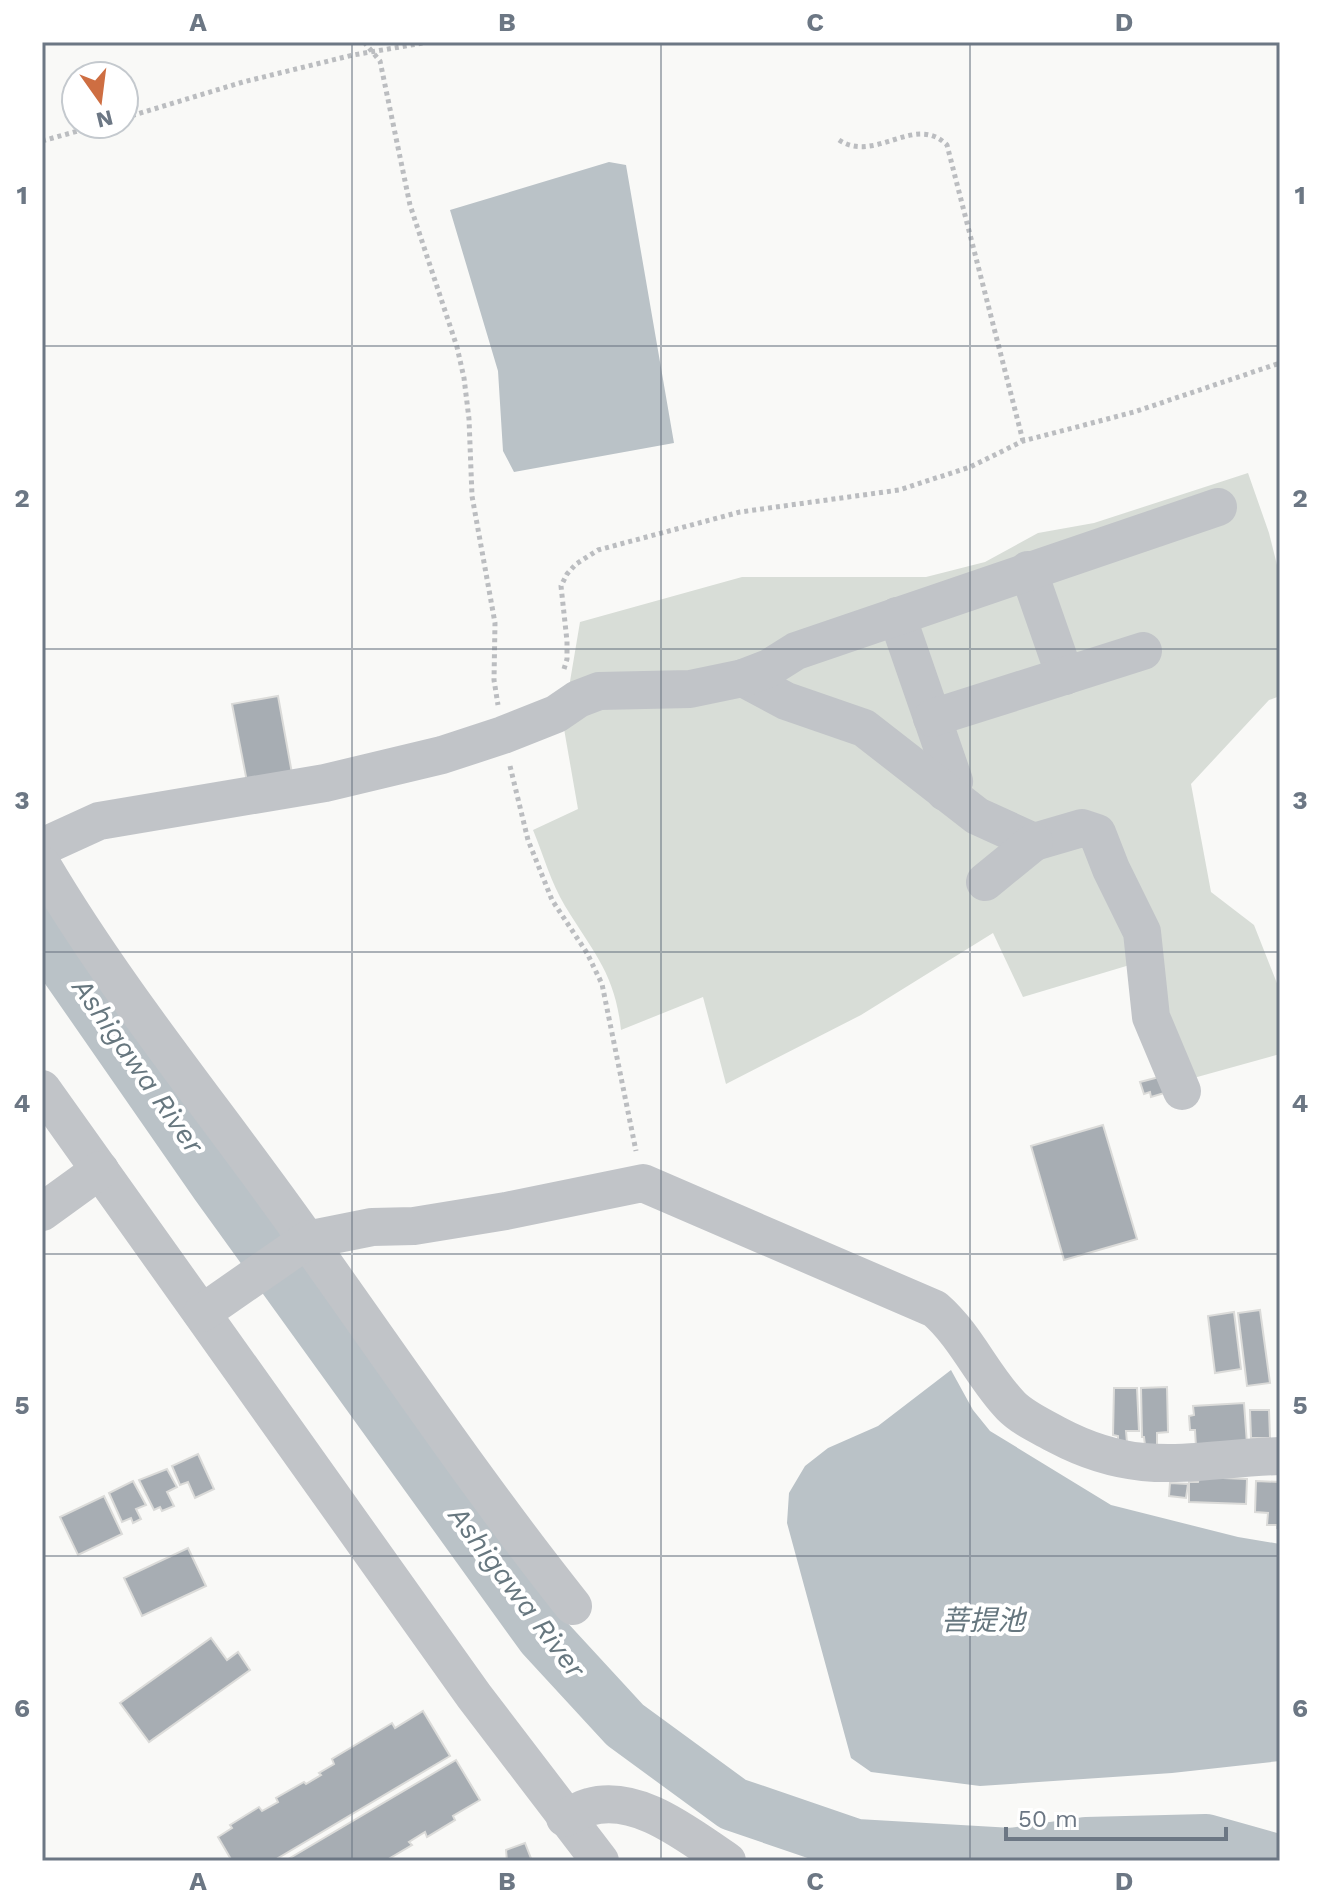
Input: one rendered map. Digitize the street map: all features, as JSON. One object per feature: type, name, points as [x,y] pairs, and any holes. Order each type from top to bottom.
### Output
[{"type":"street","points":[[42,847],[99,821],[325,783],[442,755],[556,714],[578,699],[599,691],[690,689],[743,678],[769,668],[796,651],[1218,507]]},
{"type":"street","points":[[1028,570],[1065,676]]},
{"type":"street","points":[[897,616],[954,781],[945,792]]},
{"type":"street","points":[[932,718],[1143,651]]},
{"type":"street","points":[[743,678],[786,701],[864,728],[977,816],[1034,842]]},
{"type":"street","points":[[985,882],[1034,842],[1082,828],[1097,833],[1142,932],[1151,1017],[1182,1091]]},
{"type":"street","points":[[42,865],[69,911],[512,1530],[573,1606]]},
{"type":"street","points":[[42,1089],[474,1696],[600,1861]]},
{"type":"street","points":[[42,1212],[100,1170]]},
{"type":"street","points":[[202,1313],[307,1240],[372,1227],[414,1226],[506,1211],[643,1183],[935,1309],[953,1324],[1021,1416],[1077,1445],[1111,1458],[1168,1465],[1280,1456]]},
{"type":"street","points":[[565,1818],[589,1807],[613,1804],[643,1812],[674,1826],[727,1861]]},
{"type":"path","points":[[364,42],[380,61],[410,205],[457,347],[464,378],[472,496],[495,623],[494,680],[520,728],[528,840],[552,900],[592,960],[602,984],[643,1183]]},
{"type":"path","points":[[140,113],[243,82],[353,55],[429,42]]},
{"type":"path","points":[[839,140],[858,147],[931,133],[947,145],[1023,441]]},
{"type":"path","points":[[520,728],[560,681],[567,659],[561,586],[567,574],[585,557],[598,550],[740,512],[899,490],[970,467],[1023,441],[1134,412],[1280,363]]},
{"type":"shaded area","points":[[1248,473],[1269,533],[1280,577],[1280,696],[1269,700],[1191,784],[1211,892],[1254,925],[1280,991],[1280,1054],[1172,1084],[1133,964],[1023,997],[993,933],[861,1015],[726,1084],[703,997],[621,1030],[608,978],[560,897],[533,830],[578,809],[563,723],[580,622],[742,577],[926,577],[985,562],[1038,533],[1094,523]]},
{"type":"water","points":[[609,162],[626,165],[674,443],[514,472],[503,451],[498,371],[450,210]]},
{"type":"water","name":"菩提池","points":[[951,1370],[973,1410],[990,1431],[1111,1505],[1238,1537],[1280,1544],[1280,1761],[1172,1773],[980,1786],[871,1772],[851,1758],[787,1523],[789,1493],[805,1466],[828,1448],[878,1426]]},
{"type":"building","points":[[278,696],[293,779],[248,787],[232,704]]},
{"type":"building","points":[[1167,1075],[1171,1091],[1151,1097],[1150,1092],[1144,1094],[1140,1082]]},
{"type":"building","points":[[1103,1125],[1137,1239],[1064,1260],[1031,1146]]},
{"type":"building","points":[[1260,1310],[1270,1383],[1247,1386],[1238,1313]]},
{"type":"building","points":[[1234,1312],[1241,1369],[1215,1373],[1208,1316]]},
{"type":"building","points":[[1167,1387],[1168,1432],[1157,1433],[1157,1445],[1145,1445],[1142,1437],[1141,1388]]},
{"type":"building","points":[[1114,1388],[1137,1388],[1139,1431],[1126,1431],[1127,1443],[1118,1443],[1118,1436],[1113,1435]]},
{"type":"building","points":[[1244,1403],[1247,1444],[1196,1447],[1195,1430],[1190,1430],[1189,1416],[1194,1415],[1193,1406]]},
{"type":"building","points":[[1250,1410],[1269,1410],[1270,1438],[1251,1438]]},
{"type":"building","points":[[198,1454],[214,1489],[195,1498],[188,1482],[180,1485],[172,1466]]},
{"type":"building","points":[[167,1469],[177,1487],[167,1492],[174,1506],[162,1511],[160,1507],[154,1510],[139,1480]]},
{"type":"building","points":[[1199,1477],[1247,1479],[1246,1504],[1189,1502],[1189,1482],[1198,1482]]},
{"type":"building","points":[[133,1481],[146,1505],[136,1509],[141,1519],[133,1523],[131,1518],[122,1522],[109,1493]]},
{"type":"building","points":[[1256,1481],[1280,1482],[1280,1528],[1267,1525],[1268,1513],[1255,1512]]},
{"type":"building","points":[[1170,1483],[1188,1484],[1186,1498],[1169,1496]]},
{"type":"building","points":[[104,1496],[122,1534],[78,1555],[60,1517]]},
{"type":"building","points":[[188,1548],[206,1586],[142,1616],[124,1578]]},
{"type":"building","points":[[211,1638],[227,1660],[238,1652],[250,1670],[149,1742],[120,1703]]},
{"type":"building","points":[[423,1711],[450,1756],[273,1861],[232,1861],[218,1837],[232,1828],[230,1825],[259,1807],[262,1811],[278,1802],[276,1798],[321,1775],[319,1773],[334,1764],[332,1759],[392,1723],[395,1728]]},
{"type":"building","points":[[456,1760],[480,1800],[427,1837],[425,1832],[409,1842],[412,1845],[385,1861],[285,1861]]},
{"type":"building","points":[[525,1843],[532,1861],[507,1861],[506,1850]]},
{"type":"waterway","name":"Ashigawa River","points":[[42,932],[217,1184],[543,1636],[625,1725],[733,1804],[856,1846],[1011,1855],[1086,1844],[1206,1841],[1277,1861]]}]
